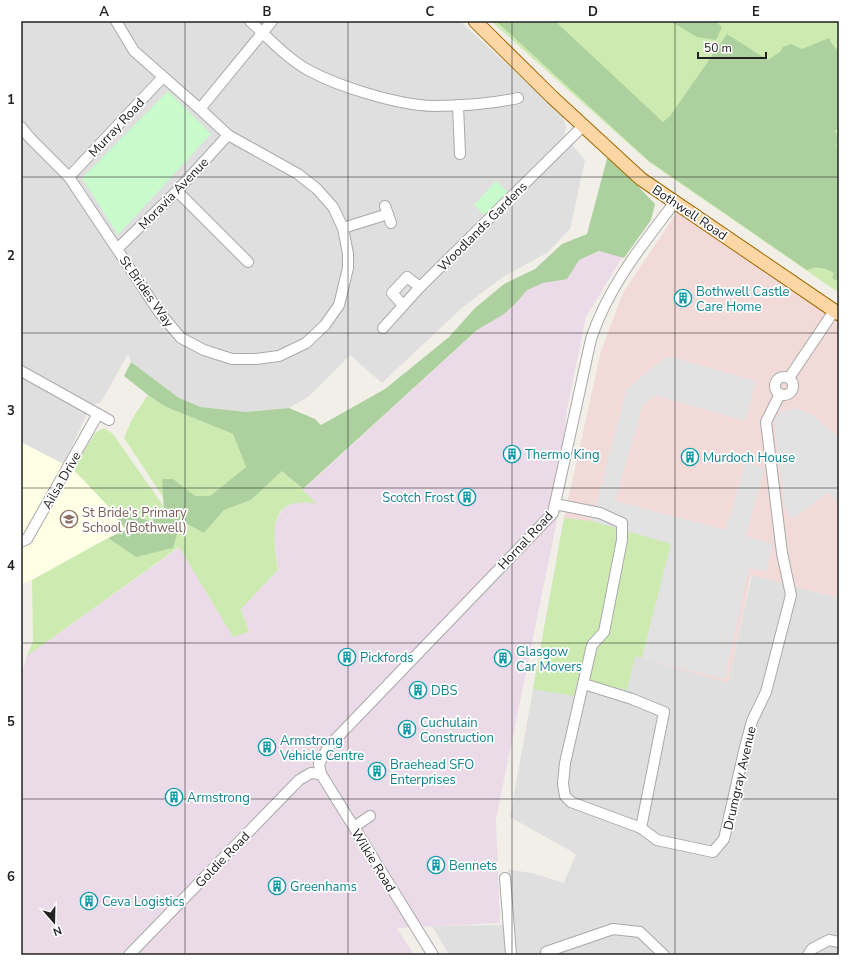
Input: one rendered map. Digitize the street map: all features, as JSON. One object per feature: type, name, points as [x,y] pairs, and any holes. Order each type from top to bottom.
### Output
[{"type":"main road","name":"Bothwell Road","points":[[475,21],[552,97],[641,179],[837,312]]},
{"type":"street","points":[[116,21],[134,51],[200,109],[272,21]]},
{"type":"street","points":[[250,21],[307,69],[341,86],[415,104],[432,106],[500,102],[518,98]]},
{"type":"street","name":"Murray Road","points":[[69,177],[163,77]]},
{"type":"street","points":[[458,105],[460,154]]},
{"type":"street","name":"St Brides Way","points":[[21,127],[69,177],[118,248],[159,312],[181,338],[204,350],[232,359],[256,359],[279,356],[306,343],[325,325],[339,305],[348,268],[348,254],[343,228],[333,207],[317,189],[298,174],[228,136],[200,109]]},
{"type":"street","name":"Woodlands Gardens","points":[[383,328],[420,287],[583,126]]},
{"type":"street","name":"Moravia Avenue","points":[[118,248],[177,191],[228,136]]},
{"type":"street","points":[[177,191],[248,261]]},
{"type":"street","name":"Hornal Road","points":[[320,769],[328,747],[553,513],[591,340],[599,315],[631,260],[675,202]]},
{"type":"street","points":[[343,228],[388,215]]},
{"type":"street","points":[[403,305],[392,293],[407,277],[420,287]]},
{"type":"street","name":"Drumgray Avenue","points":[[555,504],[600,513],[622,523],[622,540],[604,632],[592,645],[565,763],[563,784],[565,796],[571,802],[641,828],[657,840],[713,852],[724,839],[752,721],[766,692],[791,595],[782,553],[766,422],[780,394],[787,395],[792,392],[793,383],[789,378],[837,312]]},
{"type":"street","points":[[21,371],[109,420]]},
{"type":"street","name":"Ailsa Drive","points":[[21,542],[28,539],[98,414]]},
{"type":"street","points":[[584,684],[632,699],[664,712],[641,828]]},
{"type":"street","name":"Wilkie Road","points":[[320,769],[433,955]]},
{"type":"street","name":"Goldie Road","points":[[129,955],[299,780],[320,769]]},
{"type":"street","points":[[354,827],[370,816]]},
{"type":"street","points":[[505,878],[511,955]]},
{"type":"street","points":[[546,952],[613,929],[640,932],[664,955]]},
{"type":"street","points":[[808,955],[812,949],[829,940],[839,942]]},
{"type":"shaded area","points":[[21,21],[460,21],[563,116],[566,127],[564,136],[585,160],[570,229],[547,253],[503,277],[464,306],[382,383],[350,355],[308,397],[289,408],[246,412],[201,407],[179,398],[131,362],[128,354],[101,402],[91,405],[63,465],[21,442]]},
{"type":"shaded area","points":[[677,212],[839,323],[839,598],[751,575],[728,683],[642,658],[670,543],[564,518],[601,351],[623,293]]},
{"type":"shaded area","points":[[601,251],[623,256],[586,317],[567,409],[556,525],[496,819],[500,923],[397,928],[414,955],[21,955],[21,675],[27,656],[180,547],[233,636],[249,632],[241,609],[278,570],[273,530],[277,519],[284,508],[296,502],[315,503],[303,490],[532,280]]},
{"type":"shaded area","points":[[668,356],[756,381],[745,421],[655,395],[643,405],[615,501],[726,530],[746,461],[764,469],[746,536],[773,544],[766,572],[749,568],[725,679],[642,658],[671,544],[592,521],[627,388]]},
{"type":"shaded area","points":[[796,408],[811,414],[839,438],[839,505],[829,492],[793,519],[785,509],[774,419],[781,412]]},
{"type":"shaded area","name":"St Bride's Primary School (Bothwell)","points":[[21,442],[73,469],[109,507],[126,530],[108,538],[32,580],[21,584]]},
{"type":"shaded area","points":[[564,518],[728,682],[752,575],[839,598],[839,955],[449,955],[432,926],[513,925],[508,869],[535,874],[564,883],[576,854],[510,817]]},
{"type":"green space","points":[[491,21],[839,21],[839,293],[649,162]]},
{"type":"green space","points":[[496,21],[555,21],[663,122],[670,116],[727,34],[768,60],[780,52],[783,47],[791,44],[802,49],[829,38],[836,49],[839,49],[839,128],[835,131],[839,137],[839,142],[836,145],[839,149],[839,282],[832,278],[834,273],[827,270],[817,267],[807,270],[649,161]]},
{"type":"green space","points":[[670,21],[715,21],[722,27],[716,40],[697,37]]},
{"type":"green space","points":[[168,91],[211,134],[118,235],[82,178]]},
{"type":"green space","points":[[608,155],[655,204],[651,220],[624,258],[599,251],[579,260],[567,279],[543,283],[527,290],[504,314],[477,330],[303,489],[282,471],[251,500],[224,510],[204,533],[181,521],[173,548],[136,557],[108,538],[126,530],[109,507],[150,521],[164,514],[162,479],[173,479],[195,496],[210,496],[246,467],[233,434],[166,407],[148,395],[124,376],[131,362],[179,398],[201,407],[246,412],[289,408],[315,419],[321,425],[385,389],[449,337],[475,308],[504,284],[535,269],[562,244],[587,234]]},
{"type":"green space","points":[[496,181],[508,192],[486,216],[474,205]]},
{"type":"green space","points":[[148,395],[166,407],[233,434],[246,467],[210,496],[195,496],[162,480],[163,497],[124,438],[132,419]]},
{"type":"green space","points":[[104,428],[113,434],[162,504],[164,514],[150,521],[109,507],[73,469],[95,433]]},
{"type":"green space","points":[[283,470],[316,503],[297,503],[287,506],[281,512],[277,520],[275,530],[275,551],[278,570],[241,609],[249,632],[233,637],[179,547],[27,656],[33,641],[32,580],[108,538],[136,557],[181,521],[204,533],[224,510],[251,500]]},
{"type":"green space","points":[[564,518],[592,521],[671,543],[642,658],[635,656],[627,690],[578,680],[574,696],[533,689]]},
{"type":"place","name":"Bothwell Castle Care Home","points":[[683,298]]},
{"type":"place","name":"Thermo King","points":[[512,454]]},
{"type":"place","name":"Murdoch House","points":[[690,457]]},
{"type":"place","name":"Scotch Frost","points":[[467,497]]},
{"type":"place","name":"St Bride's Primary School (Bothwell)","points":[[69,519]]},
{"type":"place","name":"Pickfords","points":[[347,657]]},
{"type":"place","name":"Glasgow Car Movers","points":[[503,658]]},
{"type":"place","name":"DBS","points":[[418,690]]},
{"type":"place","name":"Cuchulain Construction","points":[[407,729]]},
{"type":"place","name":"Armstrong Vehicle Centre","points":[[267,747]]},
{"type":"place","name":"Braehead SFO Enterprises","points":[[377,771]]},
{"type":"place","name":"Armstrong","points":[[174,797]]},
{"type":"place","name":"Bennets","points":[[436,865]]},
{"type":"place","name":"Greenhams","points":[[277,886]]},
{"type":"place","name":"Ceva Logistics","points":[[89,901]]}]
